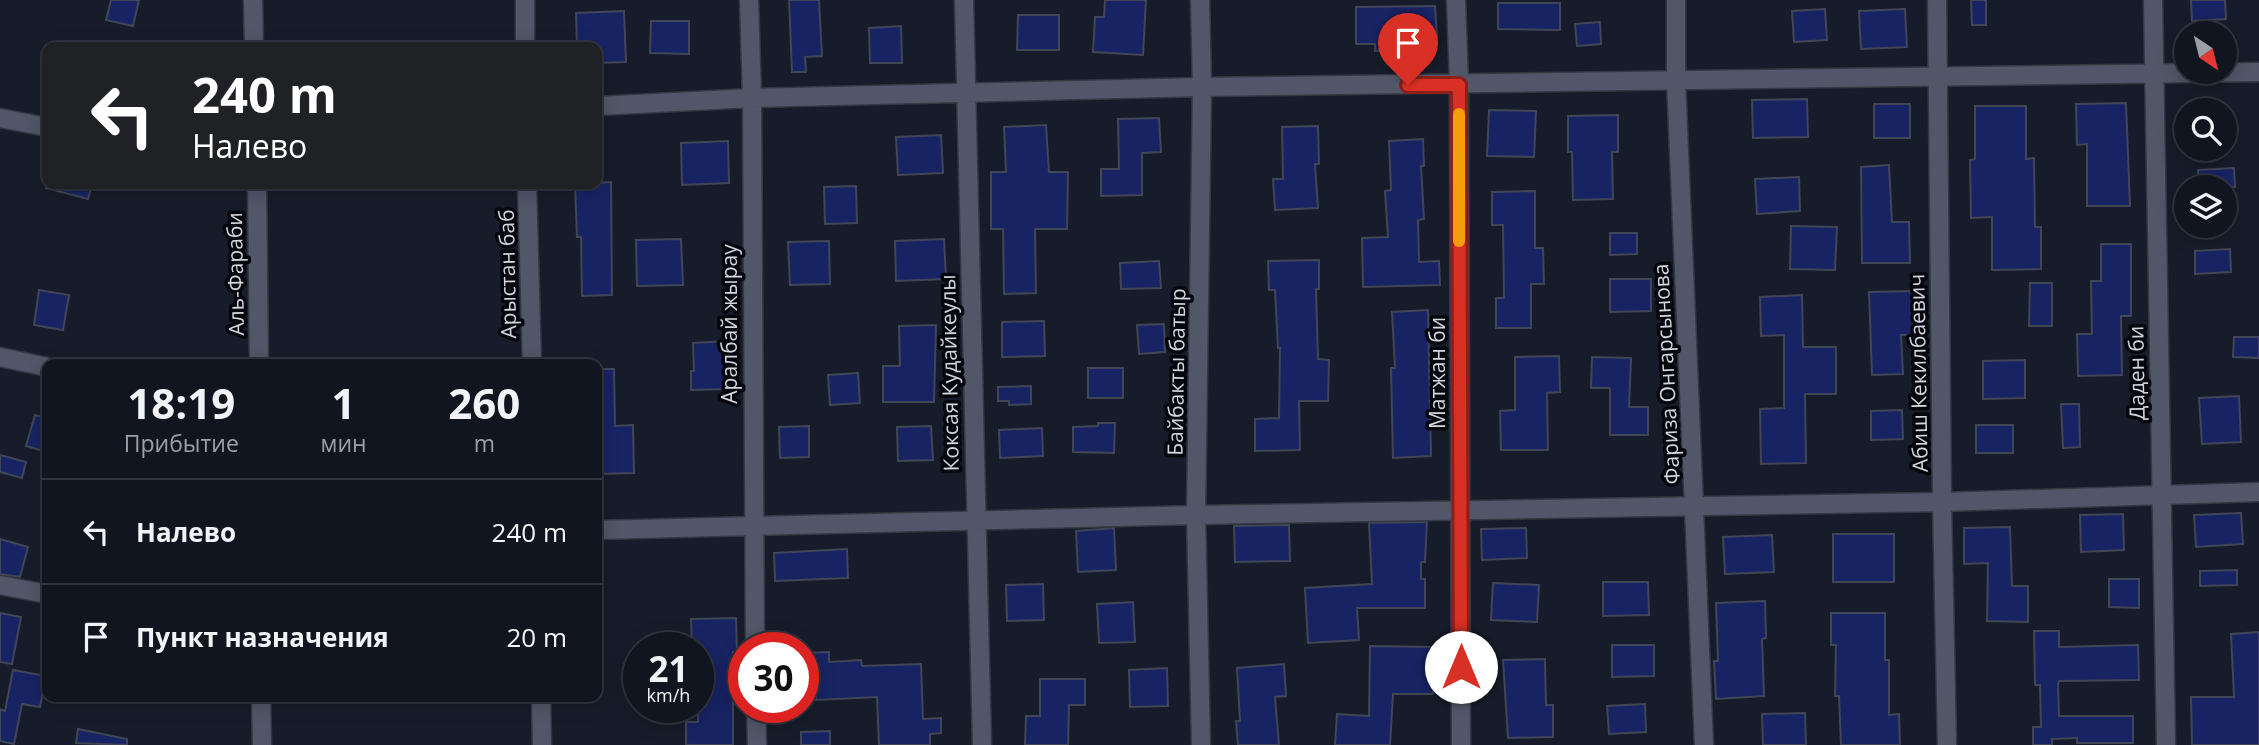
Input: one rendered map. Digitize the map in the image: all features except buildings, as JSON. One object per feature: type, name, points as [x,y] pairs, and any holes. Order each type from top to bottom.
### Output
[{"type":"street","points":[[253,0],[254,42]]},
{"type":"street","points":[[525,0],[525,42]]},
{"type":"street","name":"Аралбай жырау","points":[[749,0],[752,98],[755,632]]},
{"type":"street","name":"Коксая Кудайкеулы","points":[[964,0],[982,745]]},
{"type":"street","name":"Байбакты батыр","points":[[1200,0],[1202,87],[1196,515],[1200,745]]},
{"type":"street","name":"Матжан би","points":[[1456,0],[1459,85],[1461,745]]},
{"type":"street","name":"Фариза Онгарсынова","points":[[1676,0],[1676,80],[1703,745]]},
{"type":"street","name":"Абиш Кекилбаевич","points":[[1937,0],[1947,745]]},
{"type":"street","name":"Даден би","points":[[2153,0],[2166,745]]},
{"type":"street","points":[[602,106],[752,98],[1202,87],[2259,72]]},
{"type":"street","points":[[0,118],[42,126]]},
{"type":"street","name":"Аль-Фараби","points":[[257,189],[259,359]]},
{"type":"street","name":"Арыстан баб","points":[[527,189],[532,359]]},
{"type":"street","points":[[0,357],[42,366]]},
{"type":"street","points":[[602,530],[1196,515],[1942,502],[2259,492]]},
{"type":"street","points":[[0,585],[42,593]]},
{"type":"street","points":[[261,702],[262,745]]},
{"type":"street","points":[[541,702],[542,745]]},
{"type":"street","points":[[756,723],[757,745]]},
{"type":"slow traffic","points":[[1459,114],[1459,241]]},
{"type":"route","points":[[1408,85],[1459,85],[1461,667]]}]
